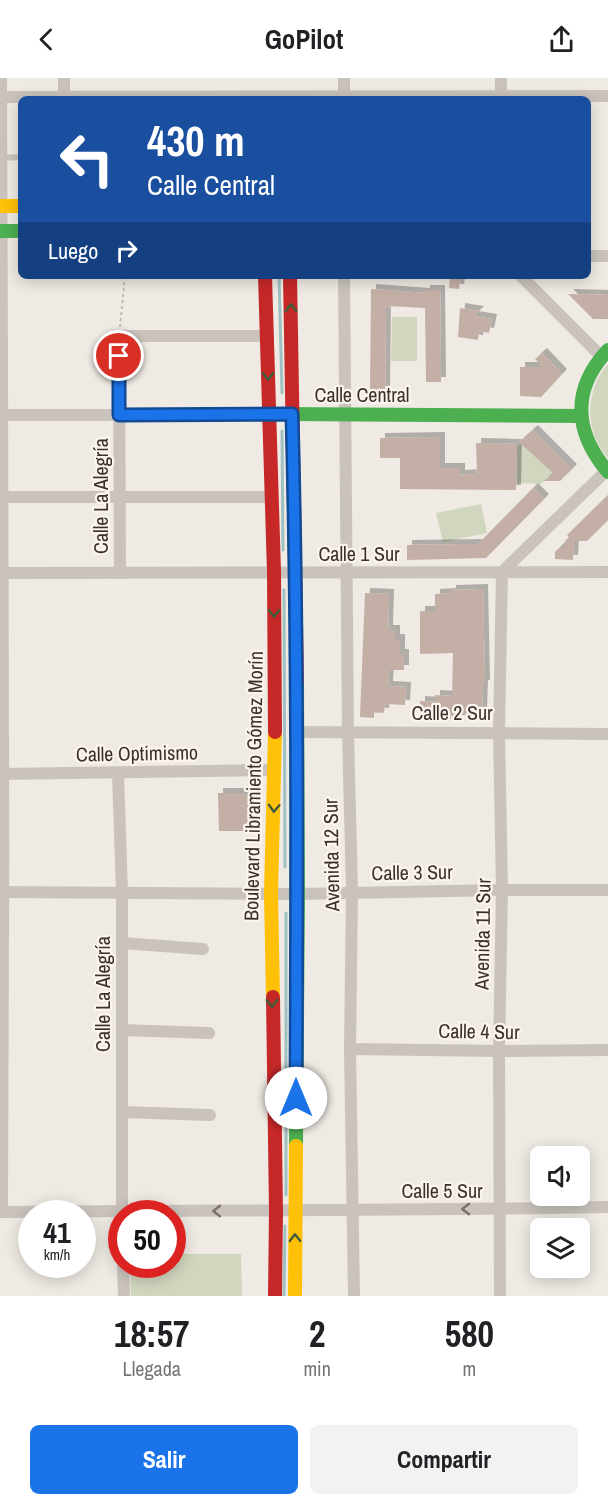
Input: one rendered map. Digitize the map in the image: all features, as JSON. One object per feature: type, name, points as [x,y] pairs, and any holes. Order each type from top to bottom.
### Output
[{"type":"main road","points":[[1,206],[18,206]]},
{"type":"main road","points":[[1,231],[18,231]]},
{"type":"main road","name":"Boulevard Libramiento Gómez Morín","points":[[265,279],[274,572],[275,770],[271,894],[276,1211],[275,1296]]},
{"type":"main road","name":"Boulevard Libramiento Gómez Morín","points":[[290,279],[296,572],[298,894],[296,1296]]},
{"type":"main road","points":[[604,353],[591,369],[584,383],[580,416],[584,436],[593,455],[607,472]]},
{"type":"main road","name":"Calle Central","points":[[269,415],[346,413],[580,416]]},
{"type":"street","points":[[1,78],[1,1212]]},
{"type":"street","points":[[57,96],[64,78]]},
{"type":"street","points":[[344,78],[344,96]]},
{"type":"street","points":[[501,78],[501,96]]},
{"type":"street","points":[[591,96],[608,96]]},
{"type":"street","points":[[1,97],[18,97]]},
{"type":"street","points":[[591,256],[608,256]]},
{"type":"street","name":"Avenida 12 Sur","points":[[344,279],[348,732],[352,892],[350,1049],[354,1296]]},
{"type":"street","points":[[523,279],[604,353]]},
{"type":"street","points":[[119,336],[268,336]]},
{"type":"street","name":"Calle La Alegría","points":[[119,336],[120,573]]},
{"type":"street","name":"Calle Central","points":[[1,416],[269,415]]},
{"type":"street","points":[[502,572],[607,472]]},
{"type":"street","points":[[1,497],[272,497]]},
{"type":"street","name":"Avenida 11 Sur","points":[[500,1296],[499,1051],[502,890],[499,732],[502,572]]},
{"type":"street","name":"Calle 1 Sur","points":[[2,573],[608,572]]},
{"type":"street","name":"Calle 2 Sur","points":[[296,732],[608,734]]},
{"type":"street","name":"Calle Optimismo","points":[[2,774],[275,770]]},
{"type":"street","name":"Calle La Alegría","points":[[118,774],[122,893],[122,1200]]},
{"type":"street","name":"Calle 3 Sur","points":[[2,892],[298,894],[502,890],[608,891]]},
{"type":"street","points":[[122,943],[203,948]]},
{"type":"street","points":[[122,1030],[209,1033]]},
{"type":"street","name":"Calle 4 Sur","points":[[350,1049],[608,1050]]},
{"type":"street","points":[[122,1112],[210,1115]]},
{"type":"street","name":"Calle 5 Sur","points":[[186,1212],[608,1207]]},
{"type":"street","name":"Calle 5 Sur","points":[[1,1212],[108,1212]]},
{"type":"street","points":[[123,1278],[124,1296]]},
{"type":"lane","points":[[1,158],[18,157]]},
{"type":"path","points":[[119,336],[125,279]]},
{"type":"green space","points":[[392,317],[417,317],[417,361],[391,361]]},
{"type":"green space","points":[[608,364],[608,458],[600,448],[595,436],[590,411],[595,386],[600,374]]},
{"type":"green space","points":[[521,443],[553,473],[541,484],[517,483],[517,447]]},
{"type":"green space","points":[[481,504],[487,533],[443,542],[436,513]]},
{"type":"green space","points":[[186,1254],[241,1254],[242,1296],[131,1296],[130,1278],[186,1278]]},
{"type":"building","points":[[450,279],[461,279],[459,289],[449,288]]},
{"type":"building","points":[[371,289],[425,293],[425,290],[440,290],[441,382],[426,382],[425,308],[386,306],[385,391],[370,391]]},
{"type":"building","points":[[568,294],[608,295],[608,319],[593,319]]},
{"type":"building","points":[[460,308],[479,311],[474,316],[492,319],[489,333],[479,331],[478,340],[458,337]]},
{"type":"building","points":[[542,353],[562,374],[541,397],[520,396],[520,367],[543,367],[535,359]]},
{"type":"building","points":[[533,430],[572,469],[560,481],[544,481],[553,473],[519,442]]},
{"type":"building","points":[[440,437],[440,468],[460,468],[460,475],[477,474],[476,443],[517,444],[516,490],[400,489],[400,458],[380,458],[380,438]]},
{"type":"building","points":[[533,488],[544,499],[486,558],[407,560],[407,545],[478,544]]},
{"type":"building","points":[[608,495],[608,520],[587,541],[574,541],[573,560],[555,559],[555,552],[560,547],[565,547],[565,541],[569,537],[567,535]]},
{"type":"building","points":[[483,589],[485,685],[483,685],[482,714],[451,716],[451,719],[420,717],[420,701],[435,702],[435,695],[452,696],[453,653],[420,654],[420,611],[435,611],[435,594],[451,593],[451,590]]},
{"type":"building","points":[[365,593],[389,594],[388,630],[395,630],[395,639],[400,639],[400,654],[404,654],[404,670],[389,670],[388,686],[406,687],[405,705],[385,704],[384,713],[374,712],[374,718],[360,717]]},
{"type":"building","points":[[218,793],[243,793],[252,803],[253,831],[219,831]]},
{"type":"waterway","points":[[279,279],[282,393]]},
{"type":"waterway","points":[[282,431],[283,550]]},
{"type":"waterway","points":[[284,590],[285,867]]},
{"type":"waterway","points":[[286,913],[286,1195]]},
{"type":"waterway","points":[[284,1296],[285,1226]]},
{"type":"traffic: fast","points":[[0,231],[18,231]]},
{"type":"traffic: fast","points":[[608,350],[588,380],[581,411],[588,442],[608,472]]},
{"type":"traffic: fast","points":[[282,414],[580,416]]},
{"type":"traffic: fast","points":[[296,1146],[297,682]]},
{"type":"traffic: slow","points":[[0,206],[18,206]]},
{"type":"traffic: slow","points":[[273,997],[271,894],[275,732]]},
{"type":"traffic: slow","points":[[295,1296],[296,1146]]},
{"type":"traffic: jam","points":[[265,279],[274,572],[275,732]]},
{"type":"traffic: jam","points":[[290,279],[297,682]]},
{"type":"traffic: jam","points":[[273,997],[275,1296]]},
{"type":"route","points":[[119,356],[119,415],[292,414],[296,572],[298,894],[296,1098]]}]
